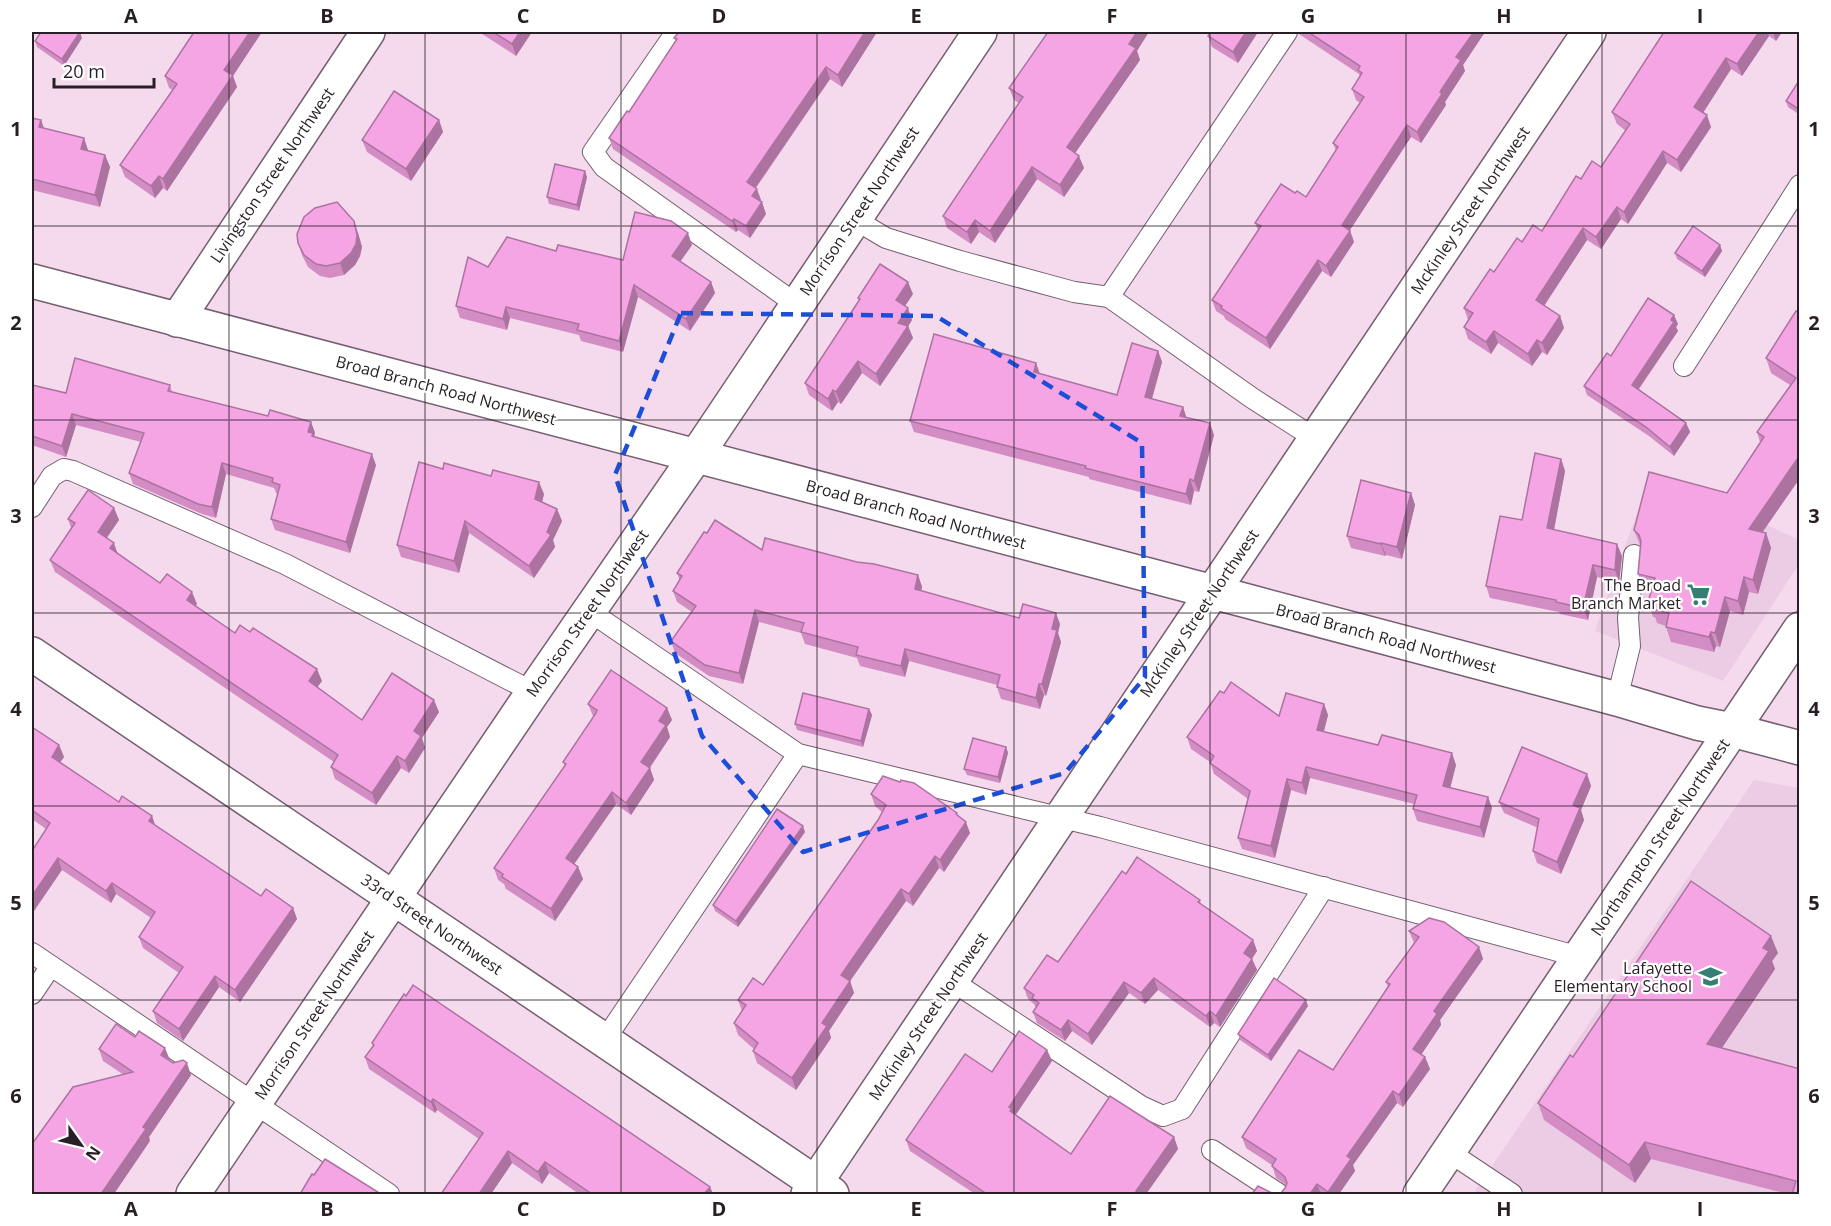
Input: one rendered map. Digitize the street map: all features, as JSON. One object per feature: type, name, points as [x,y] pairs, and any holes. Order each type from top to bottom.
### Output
[{"type":"street","name":"Livingston Street Northwest","points":[[177,320],[368,32]]},
{"type":"street","name":"Morrison Street Northwest","points":[[194,1194],[533,692],[696,456],[980,32]]},
{"type":"street","name":"McKinley Street Northwest","points":[[819,1191],[952,981],[1589,32]]},
{"type":"street","name":"Broad Branch Road Northwest","points":[[32,281],[1617,699],[1697,723],[1800,748]]},
{"type":"street","name":"Northampton Street Northwest","points":[[1420,1194],[1800,630]]},
{"type":"street","name":"33rd Street Northwest","points":[[32,654],[604,1041],[819,1191]]},
{"type":"lane","points":[[676,32],[594,152],[603,167],[796,304]]},
{"type":"lane","points":[[1109,297],[1287,32]]},
{"type":"lane","points":[[1684,366],[1800,185]]},
{"type":"lane","points":[[854,219],[886,238],[960,261],[1074,292],[1109,297],[1252,398],[1316,439]]},
{"type":"lane","points":[[32,507],[52,477],[64,470],[73,471],[285,564],[533,692]]},
{"type":"lane","points":[[1617,699],[1630,646],[1628,618],[1634,555]]},
{"type":"lane","points":[[589,610],[798,754],[1062,817],[1581,957]]},
{"type":"lane","points":[[604,1041],[798,754]]},
{"type":"lane","points":[[952,981],[1142,1106],[1163,1116],[1182,1109],[1324,887]]},
{"type":"lane","points":[[32,953],[389,1194]]},
{"type":"lane","points":[[32,994],[51,966]]},
{"type":"lane","points":[[1212,1150],[1279,1194]]},
{"type":"lane","points":[[1449,1152],[1512,1194]]},
{"type":"highlighted area","points":[[681,313],[936,316],[1142,443],[1145,677],[1065,773],[803,852],[702,736],[615,475]]},
{"type":"shaded area","points":[[1652,471],[1799,540],[1799,564],[1723,681],[1595,631]]},
{"type":"shaded area","name":"Lafayette Elementary School","points":[[1754,780],[1799,788],[1799,1194],[1473,1194]]},
{"type":"building","points":[[41,32],[80,32],[62,59],[35,41]]},
{"type":"building","points":[[194,32],[250,32],[224,70],[233,75],[163,179],[159,176],[151,186],[120,165],[177,84],[165,76]]},
{"type":"building","points":[[493,32],[520,32],[512,44]]},
{"type":"building","points":[[679,32],[865,32],[838,75],[826,67],[747,182],[757,189],[752,196],[762,202],[746,226],[734,219],[732,221],[609,138],[627,111],[629,112],[677,39],[674,38]]},
{"type":"building","points":[[1048,32],[1137,32],[1129,44],[1136,48],[1067,147],[1079,156],[1060,185],[1032,167],[990,231],[975,220],[967,232],[943,216],[1023,97],[1009,88]]},
{"type":"building","points":[[1211,32],[1246,32],[1233,52],[1208,36]]},
{"type":"building","points":[[1308,32],[1474,32],[1456,57],[1461,60],[1417,132],[1407,125],[1342,225],[1350,231],[1326,266],[1318,260],[1266,338],[1212,300],[1261,226],[1255,223],[1281,184],[1306,197],[1338,147],[1333,143],[1364,97],[1352,89],[1362,73],[1358,70],[1360,66]]},
{"type":"building","points":[[1664,32],[1759,32],[1737,64],[1726,58],[1694,107],[1707,115],[1677,160],[1663,151],[1624,212],[1617,207],[1596,237],[1583,228],[1536,300],[1560,316],[1542,343],[1537,340],[1528,354],[1494,331],[1486,342],[1464,327],[1473,313],[1464,308],[1490,269],[1494,272],[1517,238],[1522,242],[1533,225],[1542,231],[1576,176],[1581,179],[1592,161],[1601,167],[1630,124],[1612,112]]},
{"type":"building","points":[[1800,79],[1800,110],[1786,101]]},
{"type":"building","points":[[394,91],[439,120],[406,169],[362,140]]},
{"type":"building","points":[[32,118],[41,120],[39,127],[84,138],[81,149],[105,155],[95,195],[32,179]]},
{"type":"building","points":[[555,164],[585,171],[577,205],[547,197]]},
{"type":"building","points":[[337,202],[354,221],[356,244],[351,253],[340,263],[326,266],[316,264],[304,255],[298,243],[297,234],[304,217],[315,208]]},
{"type":"building","points":[[635,212],[671,221],[688,233],[672,256],[711,282],[686,319],[634,285],[619,341],[577,330],[579,324],[506,307],[503,319],[456,306],[468,257],[488,267],[507,237],[556,251],[558,245],[623,260]]},
{"type":"building","points":[[1693,226],[1720,245],[1702,271],[1675,253]]},
{"type":"building","points":[[880,264],[908,282],[896,300],[908,308],[898,323],[908,326],[876,374],[858,361],[836,392],[833,390],[828,399],[805,383]]},
{"type":"building","points":[[1648,298],[1674,315],[1671,320],[1674,322],[1632,385],[1686,423],[1670,447],[1646,427],[1584,386],[1607,353],[1611,356]]},
{"type":"building","points":[[1796,311],[1800,313],[1800,455],[1749,529],[1766,533],[1753,580],[1744,577],[1738,601],[1725,597],[1715,633],[1711,632],[1709,637],[1666,627],[1669,613],[1652,609],[1653,604],[1648,602],[1655,578],[1638,574],[1641,541],[1634,530],[1649,472],[1727,493],[1764,437],[1757,432],[1796,378],[1766,358]]},
{"type":"building","points":[[934,334],[1036,363],[1034,372],[1117,395],[1132,343],[1158,351],[1145,397],[1183,407],[1180,416],[1210,423],[1194,481],[1190,479],[1186,494],[910,421]]},
{"type":"building","points":[[75,358],[170,385],[168,391],[268,416],[270,410],[311,422],[308,432],[313,433],[312,436],[372,454],[346,542],[271,519],[280,485],[272,482],[273,478],[222,463],[212,507],[198,504],[129,473],[144,433],[72,414],[62,446],[32,436],[32,385],[66,393]]},
{"type":"building","points":[[1535,453],[1561,459],[1547,528],[1617,544],[1615,570],[1593,565],[1583,608],[1556,602],[1556,600],[1486,586],[1500,516],[1522,520]]},
{"type":"building","points":[[419,462],[443,469],[444,463],[491,476],[493,470],[539,482],[535,499],[557,509],[547,532],[551,535],[529,566],[465,521],[454,561],[397,545]]},
{"type":"building","points":[[1361,480],[1411,493],[1397,547],[1347,536]]},
{"type":"building","points":[[88,490],[114,508],[98,532],[114,543],[110,548],[160,583],[167,574],[192,592],[187,600],[235,633],[240,625],[250,632],[253,628],[317,669],[309,681],[362,720],[392,673],[434,700],[414,731],[421,736],[405,761],[397,756],[372,793],[331,767],[338,755],[50,560],[75,523],[68,519]]},
{"type":"building","points":[[715,520],[762,550],[765,538],[918,575],[915,589],[1019,618],[1023,604],[1056,613],[1052,629],[1057,630],[1036,698],[997,687],[1000,675],[905,649],[901,666],[856,655],[858,647],[801,632],[804,623],[755,610],[739,673],[705,665],[671,641],[696,606],[673,591],[682,576],[677,573],[704,532],[707,533]]},
{"type":"building","points":[[611,670],[667,708],[659,721],[666,725],[641,762],[650,768],[626,803],[612,792],[566,858],[578,867],[551,909],[502,877],[503,874],[494,868],[566,764],[563,762],[596,713],[597,710],[588,704]]},
{"type":"building","points":[[1231,682],[1279,716],[1286,693],[1324,704],[1317,730],[1378,745],[1382,735],[1452,753],[1443,786],[1488,797],[1480,827],[1413,809],[1417,795],[1306,767],[1302,783],[1287,779],[1271,846],[1238,838],[1250,791],[1210,763],[1214,756],[1187,737],[1220,691],[1224,693]]},
{"type":"building","points":[[803,693],[869,709],[861,741],[795,724]]},
{"type":"building","points":[[32,727],[59,745],[52,757],[119,802],[122,796],[152,816],[149,821],[261,896],[266,889],[293,908],[235,990],[215,976],[179,1029],[153,1011],[183,967],[139,937],[155,912],[112,883],[106,891],[58,858],[32,896],[32,851],[50,823],[32,810]]},
{"type":"building","points":[[973,738],[1006,747],[998,777],[964,769]]},
{"type":"building","points":[[1522,747],[1587,774],[1573,805],[1580,808],[1557,862],[1533,851],[1539,819],[1499,802]]},
{"type":"building","points":[[883,776],[900,782],[901,780],[914,783],[957,813],[966,822],[940,860],[935,856],[909,894],[901,889],[841,975],[850,981],[822,1023],[827,1026],[792,1078],[753,1051],[758,1043],[734,1023],[746,1005],[738,1000],[753,978],[763,985],[878,820],[886,805],[871,794]]},
{"type":"building","points":[[777,809],[803,826],[736,921],[713,905]]},
{"type":"building","points":[[1137,857],[1253,940],[1244,953],[1252,959],[1216,1016],[1210,1011],[1206,1016],[1154,978],[1141,993],[1124,982],[1088,1034],[1068,1020],[1061,1030],[1033,1012],[1039,1003],[1032,998],[1034,995],[1024,988],[1047,955],[1058,962],[1122,871],[1126,874]]},
{"type":"building","points":[[1691,881],[1771,936],[1763,948],[1769,951],[1707,1044],[1800,1069],[1800,1194],[1792,1194],[1796,1181],[1645,1142],[1629,1165],[1538,1103],[1570,1055],[1573,1057]]},
{"type":"building","points":[[1429,918],[1444,922],[1479,947],[1434,1011],[1437,1014],[1413,1049],[1425,1057],[1399,1095],[1393,1091],[1347,1156],[1351,1159],[1328,1192],[1317,1184],[1310,1194],[1274,1194],[1281,1193],[1287,1183],[1285,1177],[1272,1166],[1276,1159],[1242,1137],[1299,1050],[1333,1070],[1390,984],[1386,982],[1419,937],[1409,931]]},
{"type":"building","points":[[1274,978],[1306,1000],[1268,1055],[1238,1034]]},
{"type":"building","points":[[413,985],[710,1187],[704,1194],[592,1194],[545,1162],[538,1172],[508,1151],[479,1194],[441,1194],[483,1133],[433,1099],[431,1102],[365,1057],[404,994],[406,996]]},
{"type":"building","points":[[116,1024],[135,1037],[139,1031],[165,1048],[161,1055],[173,1063],[183,1060],[187,1063],[143,1127],[146,1129],[101,1194],[32,1194],[32,1144],[73,1087],[133,1072],[99,1049]]},
{"type":"building","points":[[1019,1031],[1047,1050],[1009,1107],[1012,1109],[1010,1111],[1071,1154],[1110,1096],[1174,1137],[1136,1191],[1142,1194],[987,1194],[906,1140],[965,1054],[992,1072]]},
{"type":"building","points":[[325,1159],[381,1194],[300,1194],[312,1174],[314,1175]]},
{"type":"building","points":[[1258,1186],[1274,1194],[1252,1194]]},
{"type":"place","name":"The Broad Branch Market","points":[[1699,594]]},
{"type":"place","name":"Lafayette Elementary School","points":[[1710,977]]}]
